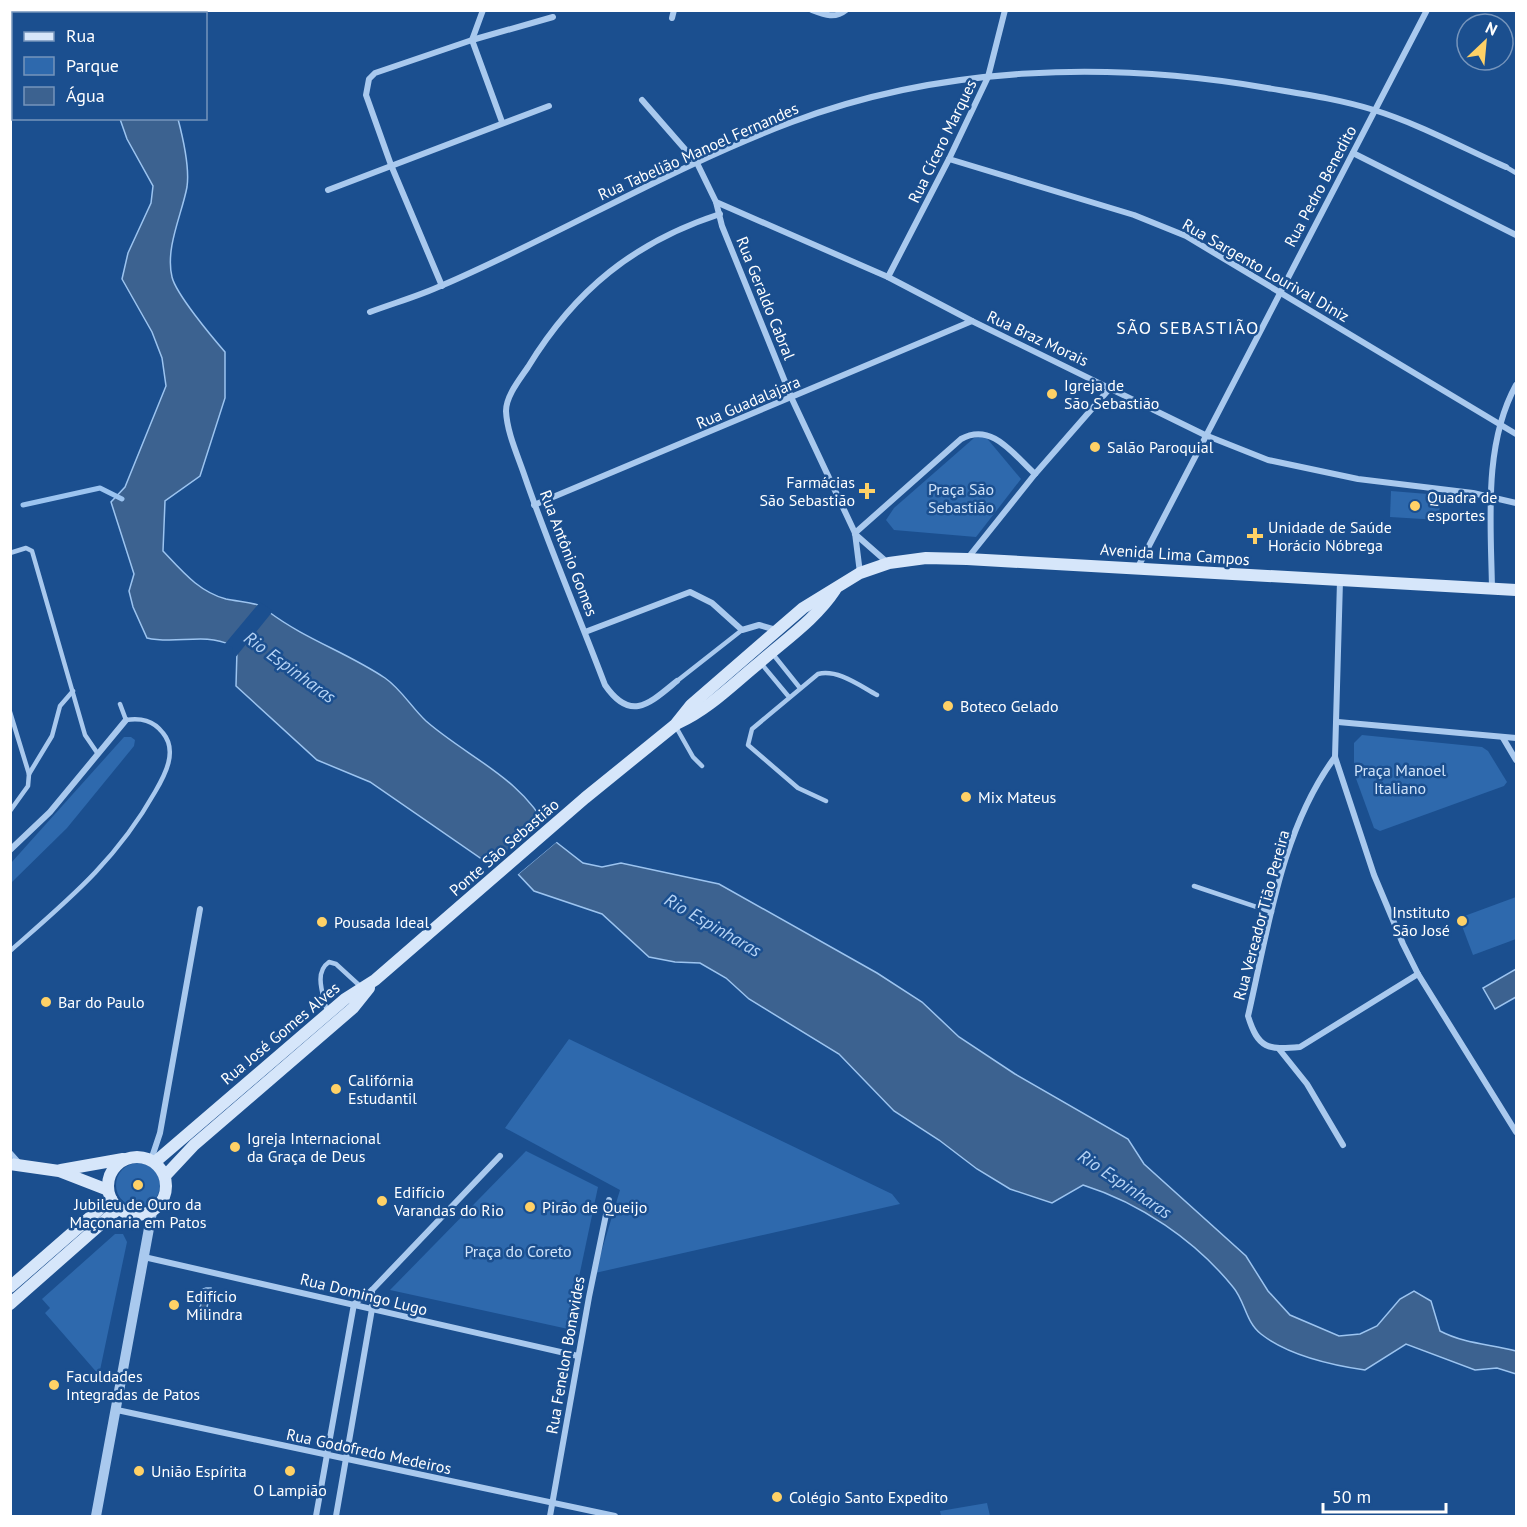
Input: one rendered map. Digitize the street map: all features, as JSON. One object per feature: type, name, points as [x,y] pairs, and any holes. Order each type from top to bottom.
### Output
[{"type":"main road","name":"Avenida Lima Campos","points":[[656,741],[675,725],[692,705],[803,608],[860,573],[889,563],[926,558],[967,559],[1516,590]]},
{"type":"main road","name":"Avenida Lima Campos","points":[[675,725],[699,714],[760,662],[827,602],[838,586]]},
{"type":"main road","points":[[759,646],[757,654],[760,662]]},
{"type":"main road","name":"Ponte São Sebastião","points":[[375,980],[577,805],[656,741]]},
{"type":"main road","name":"Rua José Gomes Alves","points":[[153,1161],[328,1013],[375,980]]},
{"type":"main road","name":"Rua José Gomes Alves","points":[[165,1176],[194,1145],[353,1008],[375,980]]},
{"type":"main road","points":[[15,1164],[59,1171],[113,1199],[131,1215],[152,1212],[165,1197],[165,1176],[153,1161],[142,1157],[59,1171]]},
{"type":"main road","points":[[10,1304],[113,1199],[114,1168],[128,1158]]},
{"type":"main road","points":[[10,1287],[113,1199]]},
{"type":"street","points":[[483,10],[472,40],[502,122]]},
{"type":"street","points":[[672,18],[674,10]]},
{"type":"street","points":[[812,10],[828,16],[839,16],[846,10]]},
{"type":"street","name":"Rua Cícero Marques","points":[[888,277],[988,77],[1005,10]]},
{"type":"street","name":"Rua Pedro Benedito","points":[[1138,567],[1427,10]]},
{"type":"street","points":[[442,286],[391,165],[366,94],[369,78],[375,73],[472,40],[553,17]]},
{"type":"street","name":"Rua Tabelião Manoel Fernandes","points":[[370,312],[442,286],[697,163],[792,122],[881,94],[988,77],[1098,71],[1180,74],[1320,96],[1375,110],[1506,167]]},
{"type":"street","points":[[642,100],[697,163],[716,202]]},
{"type":"street","points":[[328,190],[549,106]]},
{"type":"street","points":[[1353,153],[1516,235]]},
{"type":"street","name":"Rua Sargento Lourival Diniz","points":[[949,159],[1155,224],[1186,236],[1516,434]]},
{"type":"street","name":"Rua Braz Morais","points":[[716,202],[888,277],[972,321],[1111,387],[1205,435],[1268,460],[1358,479],[1473,493],[1516,503]]},
{"type":"street","name":"Rua Geraldo Cabral","points":[[716,202],[792,399],[855,533],[860,573]]},
{"type":"street","name":"Rua Antônio Gomes","points":[[677,681],[644,707],[634,708],[622,703],[606,685],[534,505],[509,430],[507,403],[539,349],[565,313],[610,269],[691,224],[720,214]]},
{"type":"street","name":"Rua Guadalajara","points":[[534,505],[792,399],[972,321]]},
{"type":"street","points":[[1492,590],[1491,497],[1500,426],[1516,385]]},
{"type":"street","points":[[967,559],[1035,474],[1111,387]]},
{"type":"street","points":[[855,533],[961,440],[972,433],[981,432],[999,441],[1035,474]]},
{"type":"street","name":"Rua Geraldo Cabral","points":[[855,533],[889,563]]},
{"type":"street","points":[[1340,581],[1338,722],[1335,758],[1374,875],[1418,974],[1516,1132]]},
{"type":"street","points":[[585,632],[690,592],[712,603],[742,630],[759,625],[777,630]]},
{"type":"street","points":[[10,850],[50,812],[126,720]]},
{"type":"street","points":[[1338,722],[1516,738]]},
{"type":"street","points":[[1503,738],[1516,760]]},
{"type":"street","name":"Rua Vereador Tião Pereira","points":[[1279,1049],[1264,1046],[1253,1035],[1248,1016],[1272,912],[1308,799],[1335,758]]},
{"type":"street","points":[[153,1161],[200,909]]},
{"type":"street","points":[[1279,1049],[1300,1047],[1418,974]]},
{"type":"street","points":[[1279,1049],[1307,1084],[1343,1145]]},
{"type":"street","points":[[316,1516],[354,1304],[372,1290],[500,1156]]},
{"type":"street","name":"Rua Fenelon Bonavides","points":[[550,1516],[578,1356],[609,1200]]},
{"type":"street","points":[[96,1516],[152,1212]]},
{"type":"street","name":"Rua Domingo Lugo","points":[[144,1257],[578,1356]]},
{"type":"street","points":[[336,1516],[372,1309],[372,1290]]},
{"type":"street","name":"Rua Godofredo Medeiros","points":[[117,1410],[327,1457],[615,1516]]},
{"type":"lane","points":[[1506,167],[1516,173]]},
{"type":"lane","points":[[10,553],[26,548],[32,552],[85,735],[98,754]]},
{"type":"lane","points":[[677,681],[742,630]]},
{"type":"lane","points":[[771,652],[800,688]]},
{"type":"lane","points":[[760,662],[789,697]]},
{"type":"lane","points":[[826,801],[798,788],[748,745],[752,729],[818,674],[828,672],[877,695]]},
{"type":"lane","points":[[29,774],[52,736],[60,706],[73,691]]},
{"type":"lane","points":[[10,951],[86,884],[119,849],[139,821],[164,775],[170,749],[166,737],[149,721],[137,718],[126,720],[120,704]]},
{"type":"lane","points":[[10,712],[29,774],[28,786],[10,811]]},
{"type":"lane","points":[[675,725],[693,757],[702,766]]},
{"type":"lane","points":[[1194,886],[1272,912]]},
{"type":"lane","points":[[328,1013],[320,978],[325,965],[329,962],[336,964],[362,988]]},
{"type":"lane","points":[[10,1152],[15,1164]]},
{"type":"green space","name":"Praça São Sebastião","points":[[985,436],[1021,479],[976,537],[894,530],[886,520],[894,508],[974,438]]},
{"type":"green space","name":"Quadra de esportes","points":[[1391,491],[1440,495],[1439,520],[1390,517]]},
{"type":"green space","name":"Praça Manoel Italiano","points":[[1362,735],[1482,747],[1488,751],[1507,782],[1504,786],[1380,831],[1374,828],[1354,773],[1354,743]]},
{"type":"green space","points":[[124,737],[131,737],[135,740],[134,746],[67,828],[11,883],[11,863]]},
{"type":"green space","points":[[1516,897],[1516,939],[1473,955],[1459,918]]},
{"type":"green space","points":[[569,1039],[892,1194],[900,1204],[595,1273],[620,1190],[505,1128]]},
{"type":"green space","name":"Praça do Coreto","points":[[526,1151],[598,1187],[568,1329],[390,1290]]},
{"type":"green space","points":[[138,1163],[153,1170],[160,1185],[153,1200],[138,1207],[123,1200],[116,1185],[123,1170]]},
{"type":"green space","points":[[115,1234],[123,1234],[127,1242],[99,1375],[45,1313],[50,1308],[42,1299]]},
{"type":"green space","points":[[987,1503],[990,1516],[941,1516],[940,1511]]},
{"type":"water","points":[[162,10],[162,12],[92,12]]},
{"type":"water","points":[[120,120],[178,120],[184,143],[188,170],[187,187],[172,243],[170,266],[175,284],[187,304],[225,352],[225,398],[200,476],[165,501],[163,551],[192,580],[207,591],[226,599],[263,607],[231,645],[210,639],[158,640],[147,638],[133,607],[129,591],[134,574],[111,502],[125,487],[166,386],[162,358],[152,332],[122,279],[128,253],[151,203],[153,186],[127,139]]},
{"type":"water","name":"Rio Espinharas","points":[[269,612],[391,682],[426,721],[509,782],[524,796],[548,830],[505,867],[489,864],[370,782],[317,760],[236,686],[237,650]]},
{"type":"water","name":"Rio Espinharas","points":[[556,842],[583,863],[602,867],[621,863],[719,884],[877,973],[922,1002],[959,1037],[1015,1074],[1128,1139],[1144,1164],[1246,1256],[1268,1291],[1290,1315],[1339,1336],[1360,1334],[1377,1326],[1400,1299],[1414,1291],[1431,1301],[1440,1331],[1468,1341],[1516,1351],[1516,1374],[1497,1368],[1475,1370],[1406,1344],[1365,1370],[1297,1354],[1272,1342],[1252,1324],[1237,1293],[1218,1270],[1202,1254],[1165,1225],[1125,1202],[1083,1185],[1052,1203],[1010,1189],[977,1169],[939,1140],[894,1111],[839,1054],[749,999],[726,978],[700,963],[675,962],[649,957],[602,914],[534,891],[518,874]]},
{"type":"water","points":[[1516,969],[1516,997],[1495,1009],[1483,988]]},
{"type":"water","points":[[211,1288],[211,1291],[206,1311],[200,1307],[203,1299],[201,1290]]},
{"type":"pier","points":[[260,602],[273,611],[234,659],[232,647],[224,645]]},
{"type":"pier","points":[[545,818],[559,840],[516,876],[506,870],[488,866]]},
{"type":"waterway","points":[[23,505],[100,488],[122,499]]},
{"type":"place","name":"Igreja de São Sebastião","points":[[1052,394]]},
{"type":"place","name":"Salão Paroquial","points":[[1095,447]]},
{"type":"place","name":"Farmácias São Sebastião","points":[[867,491]]},
{"type":"place","name":"Quadra de esportes","points":[[1415,506]]},
{"type":"place","name":"Unidade de Saúde Horácio Nóbrega","points":[[1255,536]]},
{"type":"place","name":"Boteco Gelado","points":[[948,706]]},
{"type":"place","name":"Mix Mateus","points":[[966,797]]},
{"type":"place","name":"Instituto São José","points":[[1462,921]]},
{"type":"place","name":"Pousada Ideal","points":[[322,922]]},
{"type":"place","name":"Bar do Paulo","points":[[46,1002]]},
{"type":"place","name":"Califórnia Estudantil","points":[[336,1089]]},
{"type":"place","name":"Igreja Internacional da Graça de Deus","points":[[235,1147]]},
{"type":"place","name":"Jubileu de Ouro da Maçonaria em Patos","points":[[138,1185]]},
{"type":"place","name":"Edifício Varandas do Rio","points":[[382,1201]]},
{"type":"place","name":"Pirão de Queijo","points":[[530,1207]]},
{"type":"place","name":"Edifício Milindra","points":[[174,1305]]},
{"type":"place","name":"Faculdades Integradas de Patos","points":[[54,1385]]},
{"type":"place","name":"União Espírita","points":[[139,1471]]},
{"type":"place","name":"O Lampião","points":[[290,1471]]},
{"type":"place","name":"Colégio Santo Expedito","points":[[777,1497]]},
{"type":"district","name":"SÃO SEBASTIÃO","points":[[1188,327]]}]
